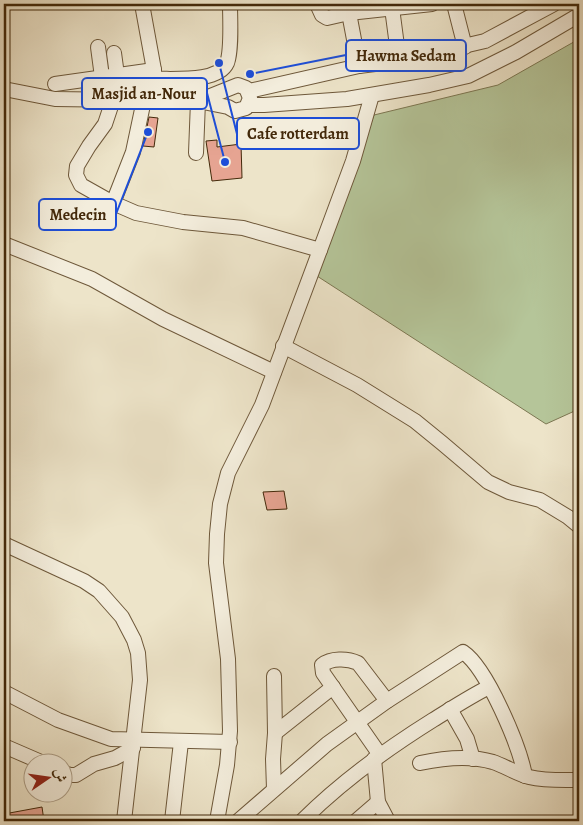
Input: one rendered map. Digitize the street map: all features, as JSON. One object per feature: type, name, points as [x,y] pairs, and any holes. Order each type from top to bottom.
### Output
[{"type":"street","points":[[112,202],[133,152],[149,100],[154,74],[142,4]]},
{"type":"street","points":[[55,84],[117,75],[209,76],[224,68],[229,56],[230,4]]},
{"type":"street","points":[[318,7],[326,18],[365,7],[392,8],[406,5],[432,4]]},
{"type":"street","points":[[454,4],[465,47]]},
{"type":"street","points":[[4,89],[55,99],[198,101],[239,111],[248,98],[358,66],[399,61],[465,47],[494,37],[554,4]]},
{"type":"street","points":[[392,8],[399,61]]},
{"type":"street","points":[[349,13],[358,66]]},
{"type":"street","points":[[248,98],[322,101],[429,85],[473,74],[516,52],[579,15]]},
{"type":"street","points":[[98,47],[102,77]]},
{"type":"street","points":[[114,53],[117,75]]},
{"type":"street","points":[[198,101],[238,85],[242,86],[248,98]]},
{"type":"street","points":[[227,91],[225,101],[228,108]]},
{"type":"street","points":[[217,821],[230,742],[228,659],[216,563],[218,519],[222,491],[228,473],[262,405],[353,161],[372,95]]},
{"type":"street","points":[[113,100],[105,124],[77,166],[76,174],[81,184],[112,202],[143,215],[183,222],[243,228],[320,250]]},
{"type":"street","points":[[196,153],[198,101]]},
{"type":"street","points":[[4,244],[92,279],[163,319],[274,372]]},
{"type":"street","points":[[283,346],[356,385],[407,416],[488,482],[509,492],[540,500],[579,526]]},
{"type":"street","points":[[4,544],[84,581],[100,591],[122,617],[134,640],[138,653],[140,680],[123,821]]},
{"type":"street","points":[[238,821],[327,744],[387,701],[463,652],[475,664],[489,686],[513,735],[525,776]]},
{"type":"street","points":[[387,701],[358,663],[352,660],[331,661],[322,665],[322,671],[358,722],[377,757],[378,802],[388,821]]},
{"type":"street","points":[[274,676],[274,789]]},
{"type":"street","points":[[302,821],[341,784],[377,757],[450,708],[489,686]]},
{"type":"street","points":[[275,733],[333,687]]},
{"type":"street","points":[[4,692],[58,720],[94,734],[133,744],[230,742]]},
{"type":"street","points":[[450,708],[467,738],[474,759]]},
{"type":"street","points":[[172,821],[182,742]]},
{"type":"street","points":[[72,775],[76,775],[94,764],[115,758],[133,744]]},
{"type":"street","points":[[4,746],[22,754]]},
{"type":"street","points":[[420,763],[444,759],[474,759],[492,762],[525,776],[547,780],[579,780]]},
{"type":"street","points":[[356,821],[378,802]]},
{"type":"green space","points":[[579,39],[579,409],[546,424],[317,276],[374,115],[498,85]]},
{"type":"building","points":[[149,117],[158,118],[154,147],[143,146]]},
{"type":"building","points":[[217,140],[217,147],[241,144],[242,178],[212,181],[206,141]]},
{"type":"building","points":[[284,491],[287,509],[267,510],[263,492]]},
{"type":"building","points":[[42,807],[44,821],[4,821],[4,814]]},
{"type":"place","name":"Cafe rotterdam","points":[[219,63]]},
{"type":"place","name":"Hawma Sedam","points":[[250,74]]},
{"type":"place","name":"Medecin","points":[[148,132]]},
{"type":"place","name":"Masjid an-Nour","points":[[225,162]]}]
